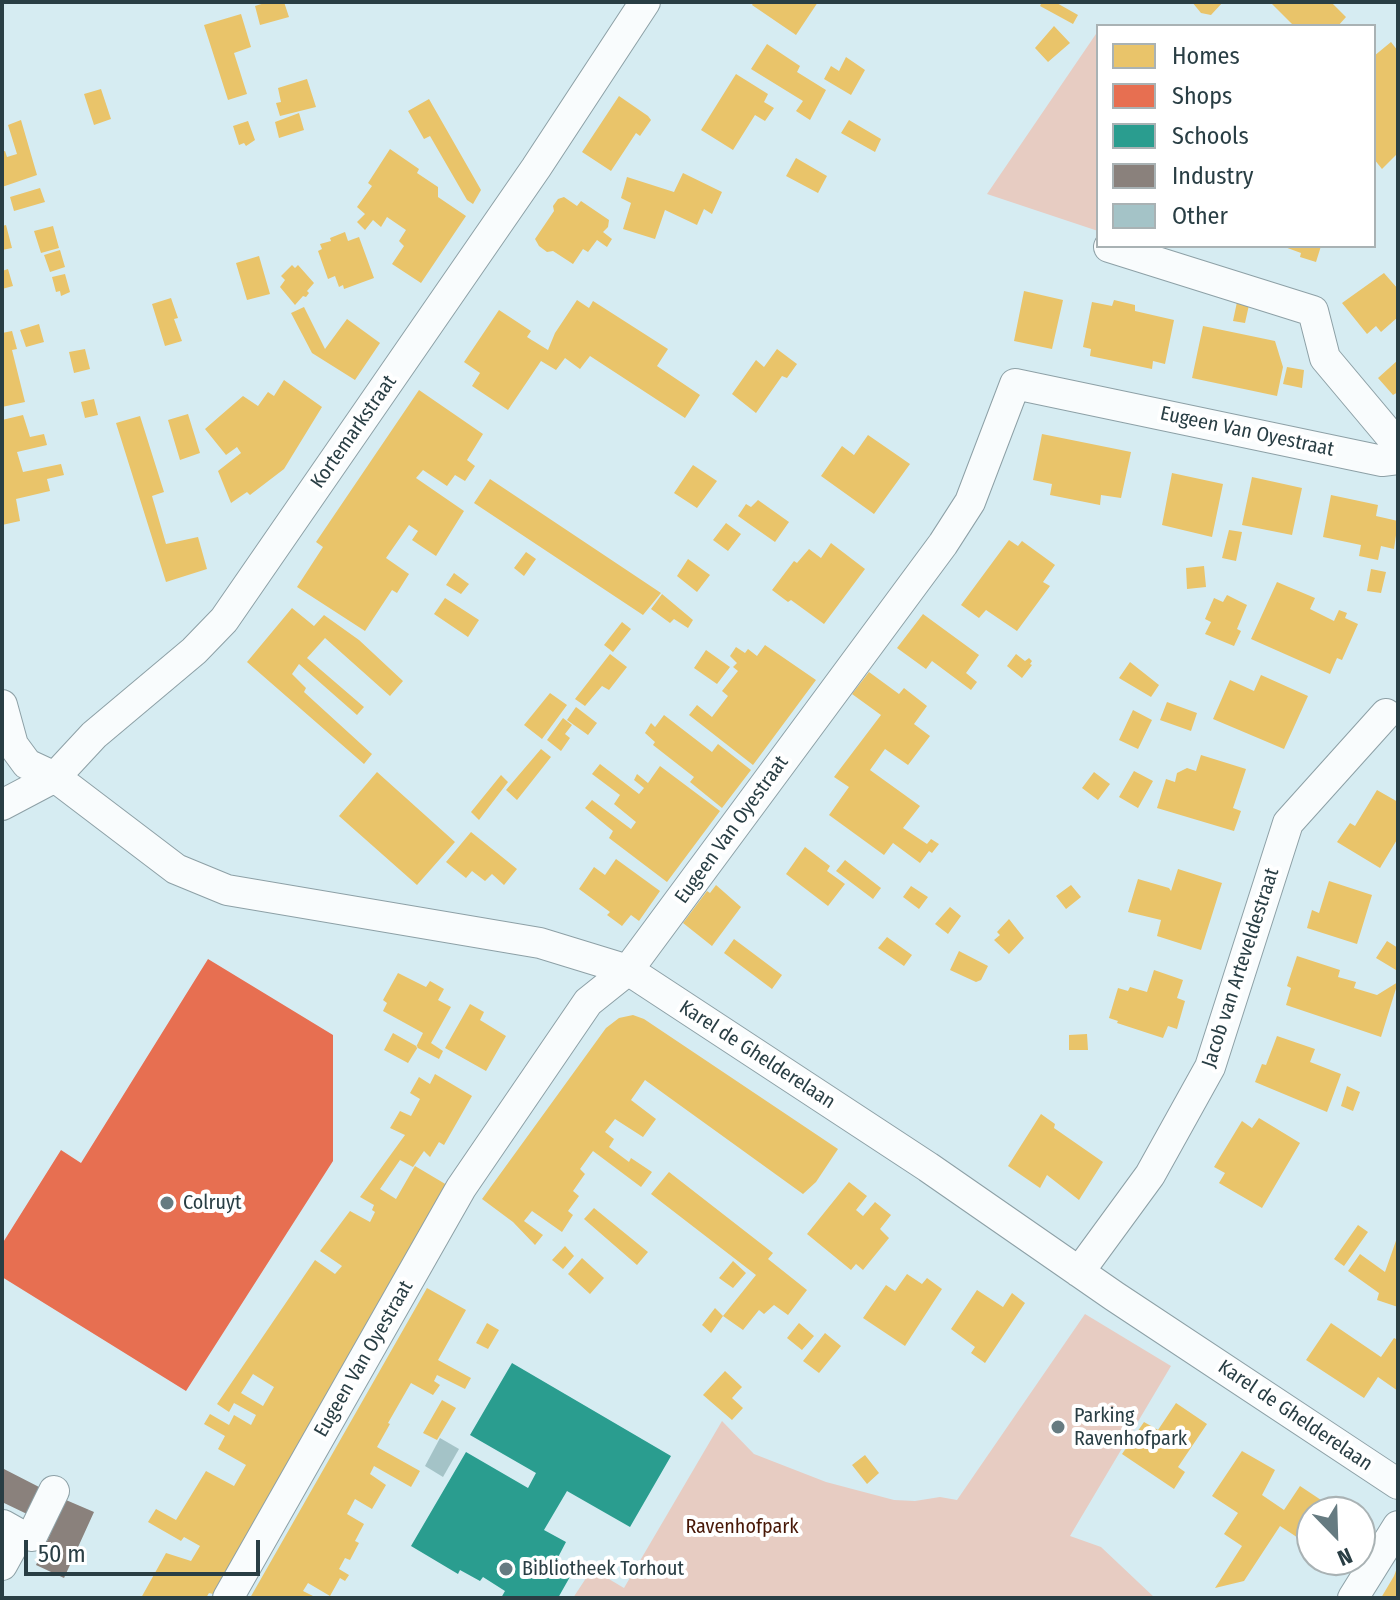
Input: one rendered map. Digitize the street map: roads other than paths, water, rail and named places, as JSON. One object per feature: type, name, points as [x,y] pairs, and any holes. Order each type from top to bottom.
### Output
[{"type":"street","name":"Kortemarkstraat","points":[[2,805],[55,777],[94,735],[194,651],[224,620],[528,181],[645,2]]},
{"type":"street","points":[[1112,248],[1313,311],[1325,358],[1398,445]]},
{"type":"street","name":"Eugeen Van Oyestraat","points":[[228,1598],[461,1188],[588,1002],[628,970],[924,569],[970,502],[1015,384],[1382,461],[1398,459]]},
{"type":"street","name":"Karel de Ghelderelaan","points":[[2,705],[13,745],[27,764],[55,777],[176,869],[227,890],[540,943],[628,970],[1398,1484]]},
{"type":"street","name":"Jacob van Arteveldestraat","points":[[1079,1272],[1150,1175],[1210,1067],[1288,823],[1386,714]]},
{"type":"street","points":[[2,1565],[10,1530],[32,1536],[54,1491]]},
{"type":"street","points":[[1353,1598],[1398,1526]]},
{"type":"place","name":"Colruyt","points":[[167,1203]]},
{"type":"place","name":"Parking Ravenhofpark","points":[[1058,1427]]},
{"type":"place","name":"Bibliotheek Torhout","points":[[506,1569]]},
{"type":"park label","name":"Ravenhofpark","points":[[742,1527]]}]
